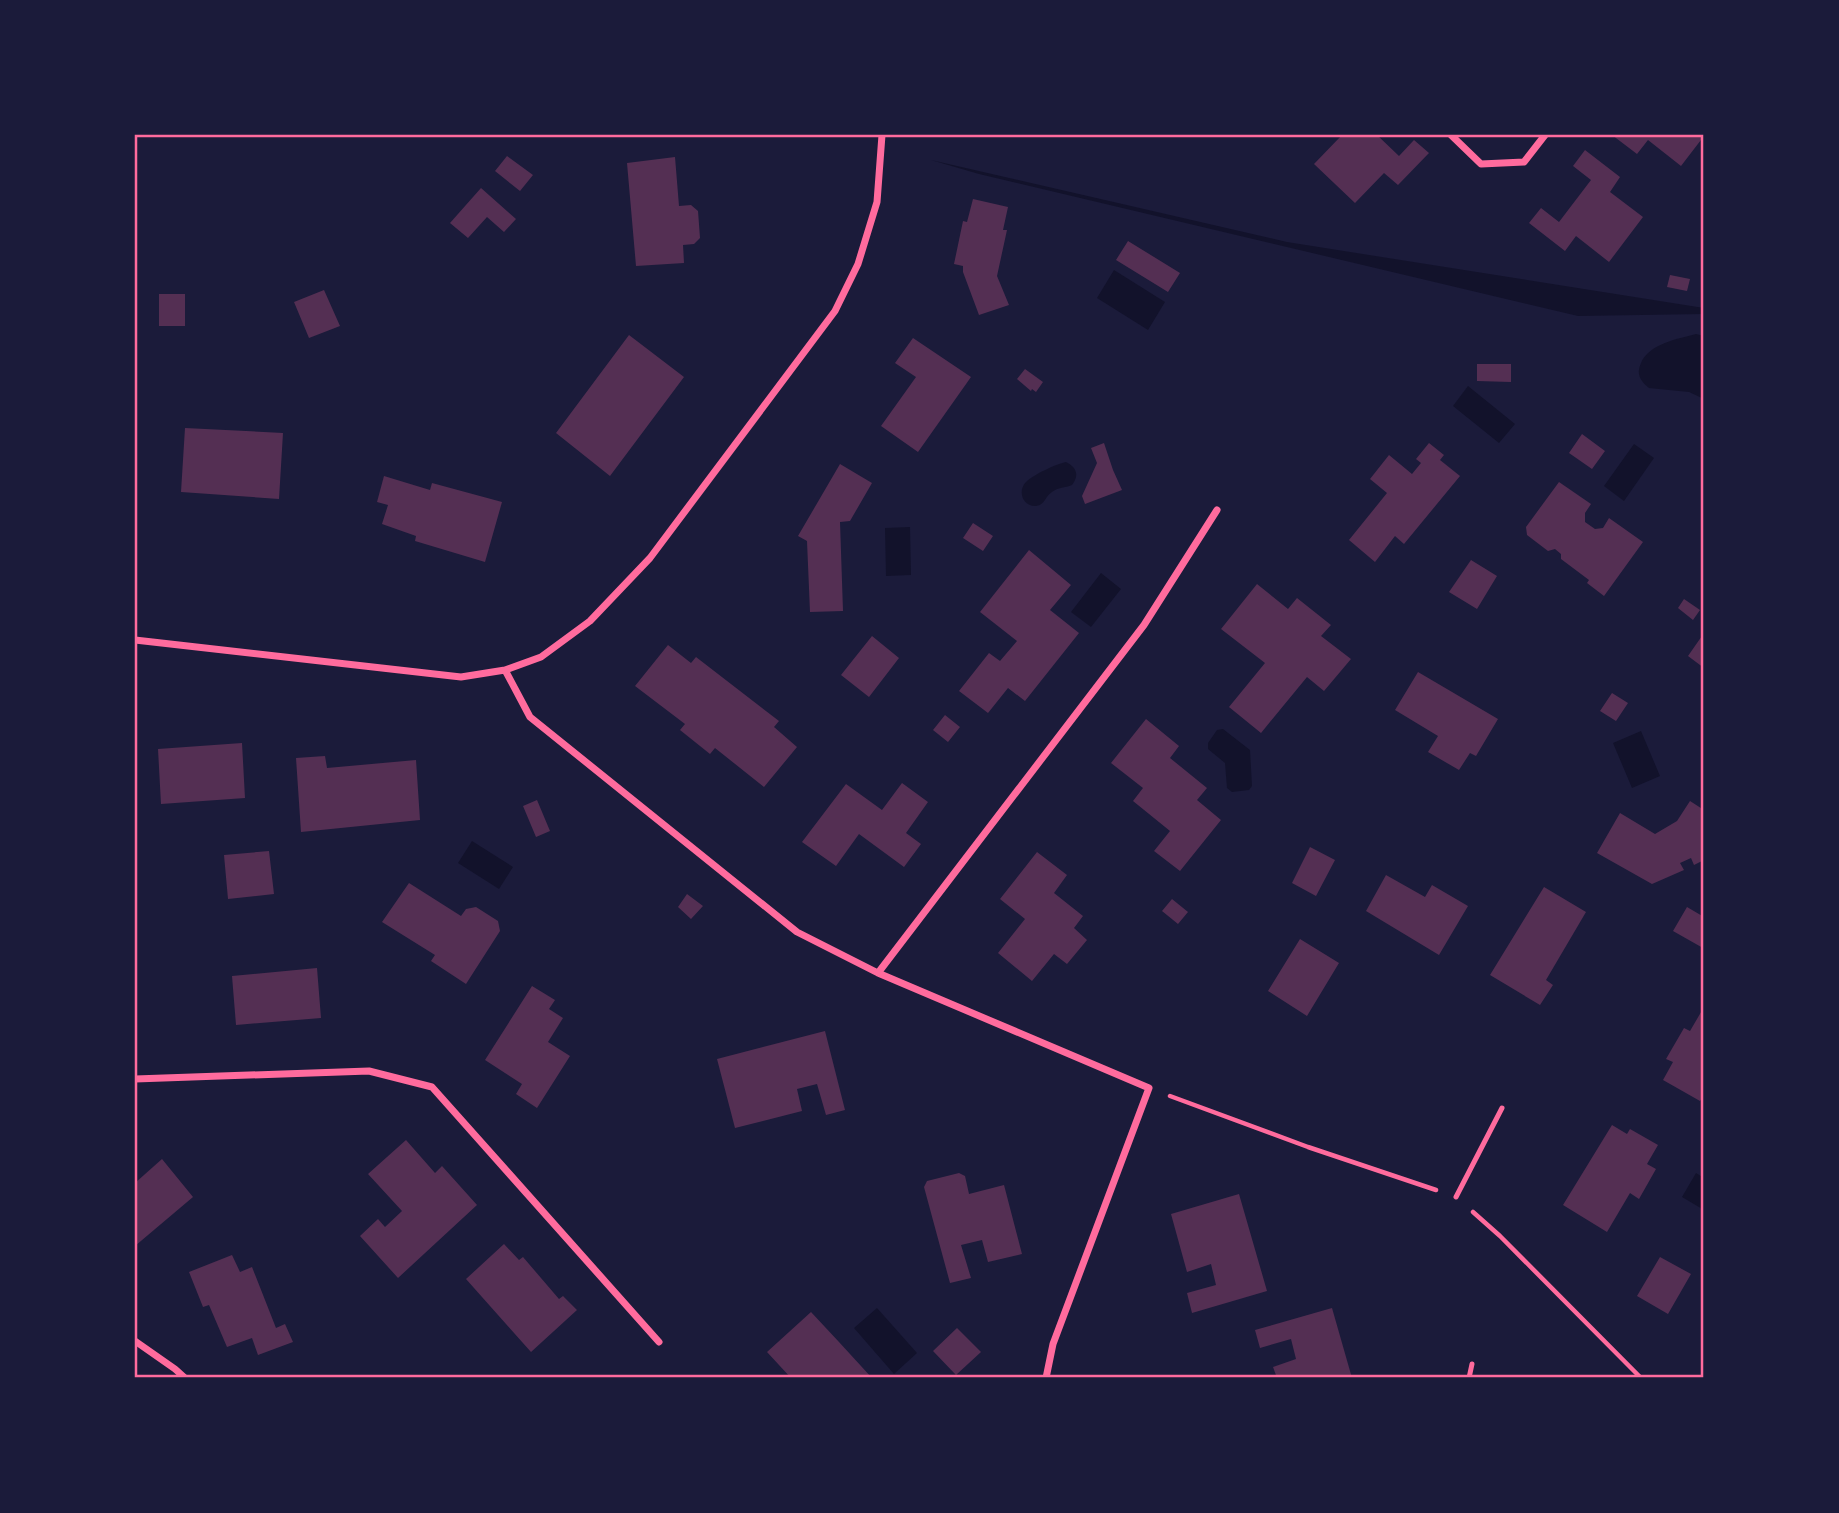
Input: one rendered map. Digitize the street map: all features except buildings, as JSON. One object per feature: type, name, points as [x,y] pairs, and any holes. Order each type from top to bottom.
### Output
[{"type":"street","points":[[135,639],[461,677],[505,670],[541,657],[590,621],[650,558],[835,311],[858,264],[877,202],[882,135]]},
{"type":"street","points":[[1451,135],[1481,164],[1524,162],[1545,135]]},
{"type":"street","points":[[878,974],[1144,625],[1217,510]]},
{"type":"street","points":[[505,670],[530,717],[797,932],[878,974],[1149,1088],[1053,1344],[1046,1378]]},
{"type":"street","points":[[135,1079],[369,1071],[432,1087],[659,1342]]},
{"type":"street","points":[[135,1341],[185,1378]]},
{"type":"lane","points":[[1456,1197],[1502,1108]]},
{"type":"lane","points":[[1469,1378],[1472,1364]]},
{"type":"path","points":[[1149,1088],[1308,1147],[1456,1197],[1500,1236],[1641,1378]]},
{"type":"shaded area","points":[[931,160],[1287,242],[1704,308],[1704,314],[1578,316],[979,174]]},
{"type":"shaded area","points":[[1114,270],[1165,302],[1148,330],[1097,298]]},
{"type":"shaded area","points":[[1696,334],[1704,336],[1704,399],[1689,392],[1649,388],[1643,383],[1639,374],[1640,367],[1650,351],[1664,343]]},
{"type":"shaded area","points":[[1468,386],[1515,424],[1499,443],[1453,406]]},
{"type":"shaded area","points":[[1634,444],[1654,458],[1624,501],[1604,486]]},
{"type":"shaded area","points":[[1066,462],[1076,472],[1072,485],[1054,490],[1039,505],[1028,504],[1022,494],[1026,482],[1045,470]]},
{"type":"shaded area","points":[[910,527],[911,575],[886,576],[885,528]]},
{"type":"shaded area","points":[[1101,573],[1121,589],[1091,627],[1071,612]]},
{"type":"shaded area","points":[[1223,729],[1250,750],[1252,786],[1249,790],[1232,792],[1227,788],[1225,763],[1208,749],[1208,743],[1217,730]]},
{"type":"shaded area","points":[[1641,731],[1660,776],[1632,788],[1613,743]]},
{"type":"shaded area","points":[[472,841],[513,867],[499,889],[458,863]]},
{"type":"shaded area","points":[[1696,1173],[1704,1178],[1704,1210],[1682,1197]]},
{"type":"shaded area","points":[[877,1308],[917,1353],[894,1374],[854,1328]]}]
